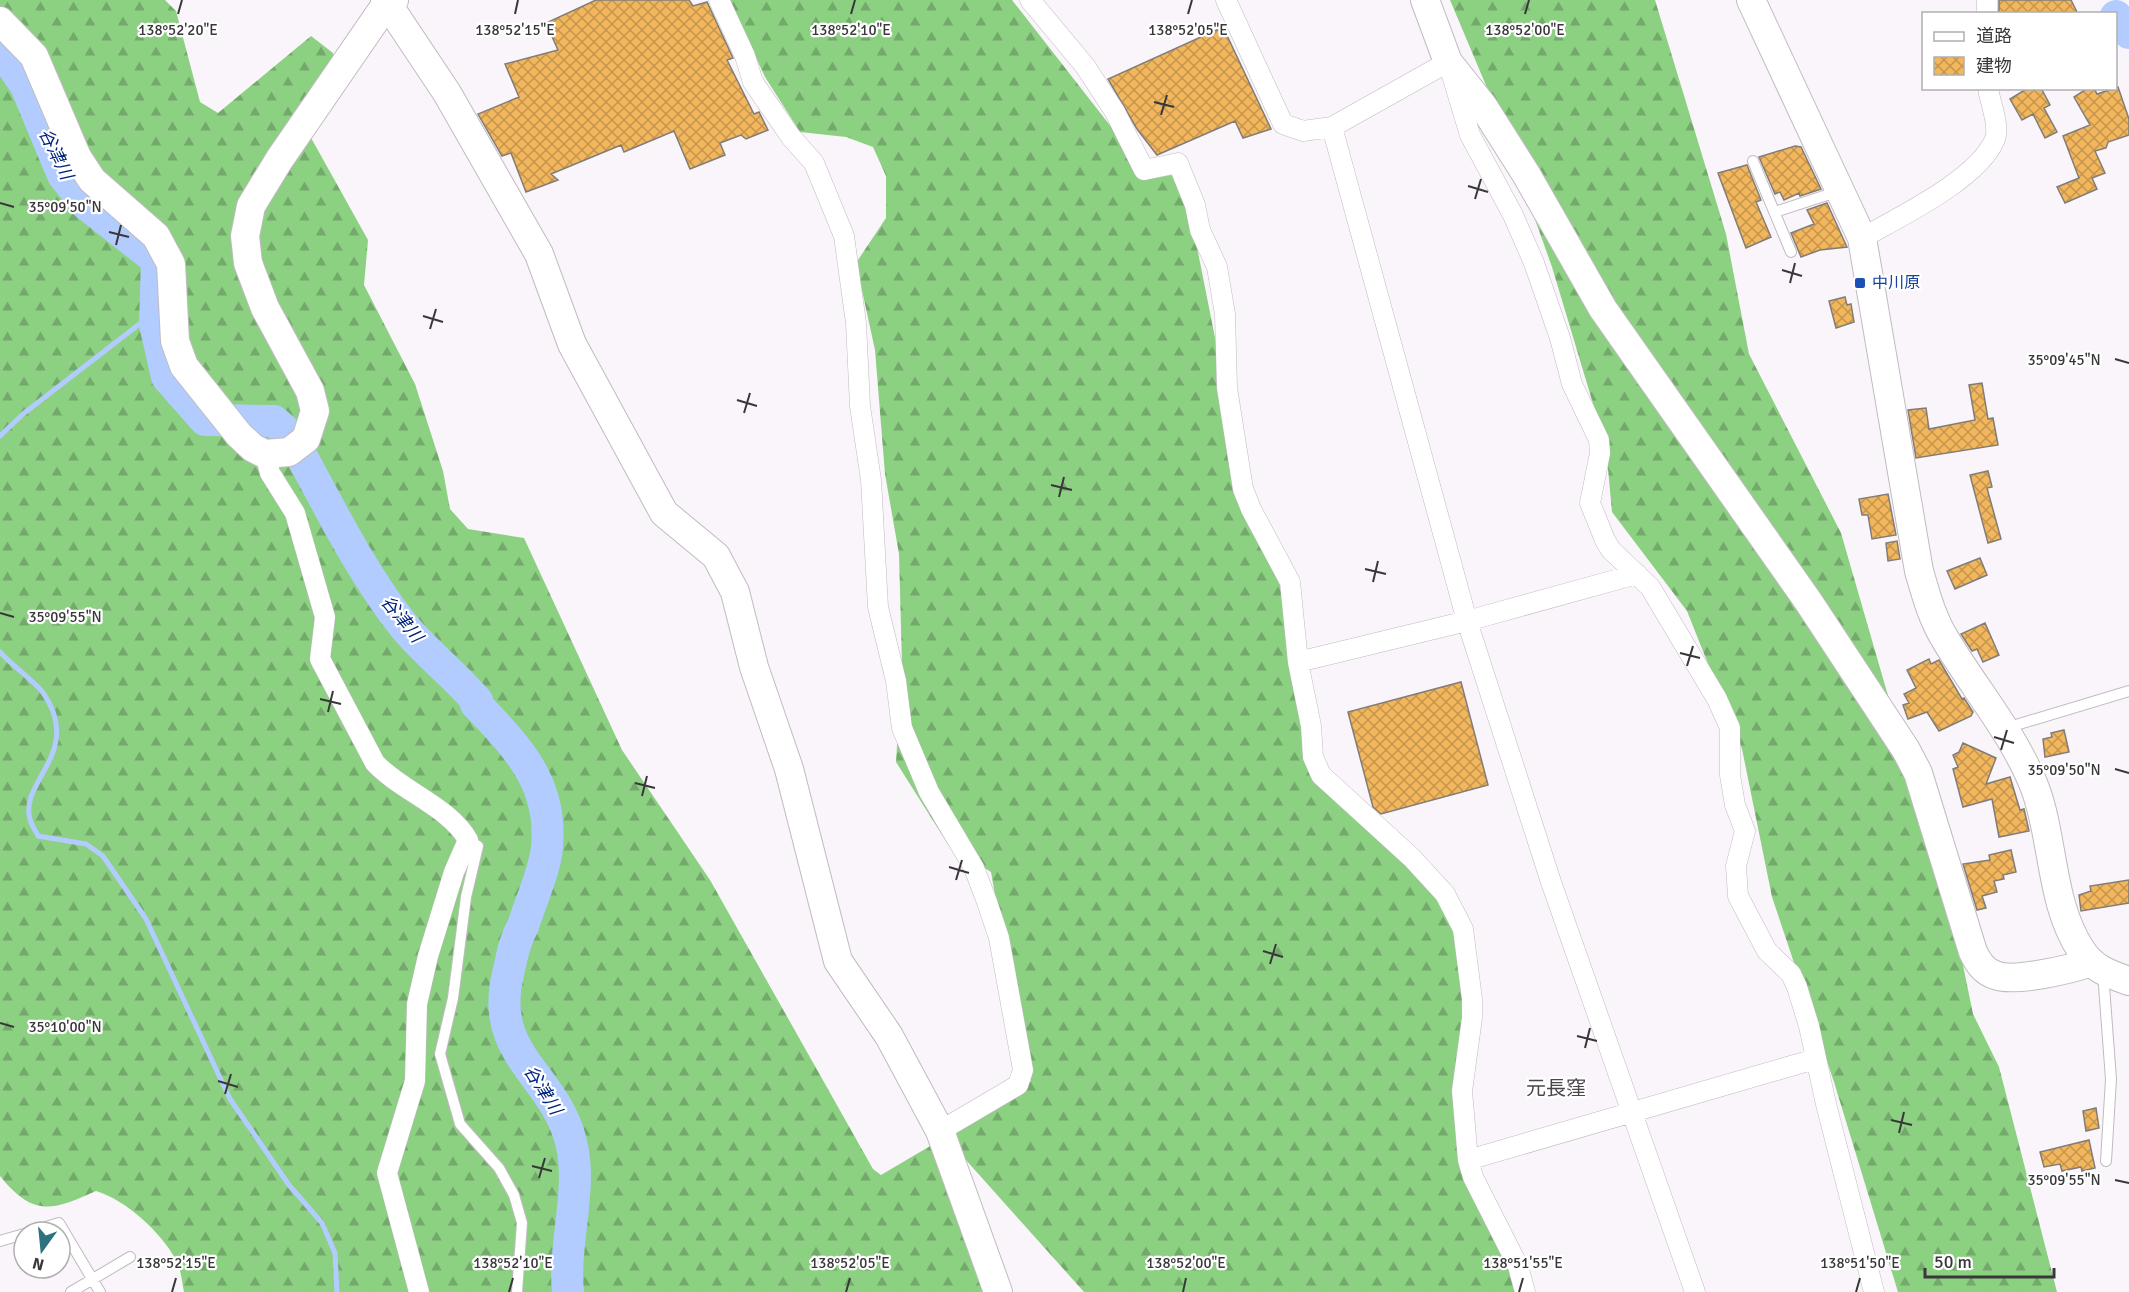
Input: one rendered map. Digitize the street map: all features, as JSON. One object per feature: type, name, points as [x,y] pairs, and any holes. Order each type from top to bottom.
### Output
[{"type":"street","points":[[719,0],[745,56],[753,82],[784,128],[814,163],[843,236],[856,323],[860,406],[871,480],[878,607],[896,681],[902,728],[929,792],[974,868],[999,938],[1023,1070],[1018,1085],[940,1131]]},
{"type":"street","points":[[1030,0],[1097,84],[1115,112],[1144,170],[1178,163],[1196,205],[1200,230],[1217,267],[1225,314],[1227,388],[1243,489],[1251,509],[1290,582],[1298,662],[1311,726],[1313,757],[1321,775],[1412,858],[1445,894],[1463,929],[1472,999],[1472,1018],[1462,1091],[1468,1160],[1473,1177],[1518,1266],[1525,1292]]},
{"type":"street","points":[[1226,0],[1283,124],[1303,131],[1332,126],[1448,62]]},
{"type":"street","points":[[1425,0],[1448,62],[1470,135],[1513,215],[1534,263],[1560,338],[1572,384],[1599,440],[1600,453],[1591,508],[1611,550],[1650,587],[1717,699],[1730,728],[1730,775],[1735,805],[1745,831],[1736,866],[1738,896],[1767,951],[1791,974],[1809,1026],[1815,1059],[1874,1292]]},
{"type":"street","points":[[1751,0],[1862,238],[1922,581],[1930,610],[1944,638],[2003,729],[2035,788],[2064,911],[2076,942],[2108,972]]},
{"type":"street","points":[[0,21],[34,56],[77,157],[92,180],[156,236],[166,254],[171,264],[175,341],[184,366],[239,435],[253,448],[265,454],[290,452],[306,439],[315,411],[310,391],[265,308],[248,263],[245,236],[251,206],[279,160],[389,1],[447,93],[539,254],[572,344],[664,513],[716,556],[735,592],[754,667],[789,769],[838,961],[889,1036],[940,1131],[998,1292]]},
{"type":"street","points":[[1448,62],[1483,106],[1526,174],[1603,309],[1808,601],[1906,750],[1918,772],[1973,952],[1980,966],[1994,975],[2006,978],[2077,968],[2108,972]]},
{"type":"street","points":[[1862,238],[1960,179],[1990,147],[1996,128],[1988,90]]},
{"type":"street","points":[[1332,126],[1467,621],[1513,770],[1695,1292]]},
{"type":"street","points":[[265,454],[270,473],[295,513],[325,618],[320,659],[375,763],[387,776],[461,826],[468,840],[454,872],[428,956],[417,1004],[415,1081],[387,1173],[419,1292]]},
{"type":"street","points":[[1298,662],[1467,621],[1637,574]]},
{"type":"street","points":[[1468,1160],[1815,1059]]},
{"type":"lane","points":[[1753,161],[1791,252]]},
{"type":"lane","points":[[1775,212],[1839,191]]},
{"type":"lane","points":[[2003,729],[2129,691]]},
{"type":"lane","points":[[468,840],[478,846],[466,897],[453,998],[440,1054],[460,1124],[499,1168],[514,1195],[522,1223],[517,1292]]},
{"type":"lane","points":[[2106,1161],[2111,1087],[2108,972]]},
{"type":"lane","points":[[72,1244],[100,1292]]},
{"type":"lane","points":[[71,1292],[130,1257]]},
{"type":"green space","points":[[0,0],[165,0],[176,11],[200,102],[218,113],[311,36],[333,53],[336,63],[310,136],[368,240],[364,285],[415,384],[443,471],[450,509],[468,529],[524,538],[622,750],[710,880],[873,1169],[881,1175],[942,1139],[998,1292],[184,1292],[179,1267],[169,1249],[152,1228],[131,1209],[96,1191],[55,1206],[33,1204],[12,1189],[0,1176]]},
{"type":"green space","points":[[729,0],[1012,0],[1144,169],[1182,172],[1235,438],[1284,579],[1309,758],[1367,817],[1463,929],[1468,1160],[1524,1292],[1084,1292],[940,1131],[1031,1081],[1014,1004],[991,872],[949,846],[896,762],[902,665],[899,554],[885,474],[875,350],[856,263],[886,218],[886,176],[873,147],[846,137],[800,132],[765,77]]},
{"type":"green space","points":[[1450,0],[1655,0],[1726,234],[1749,354],[1841,533],[1956,931],[1973,1014],[1999,1067],[2057,1292],[1898,1292],[1834,1082],[1772,897],[1742,749],[1687,611],[1612,512],[1606,447],[1552,267],[1493,102]]},
{"type":"building","points":[[596,0],[689,0],[693,6],[707,2],[733,58],[727,60],[754,114],[759,112],[768,130],[746,139],[741,135],[720,143],[725,155],[690,169],[674,131],[624,152],[621,145],[551,174],[558,180],[526,192],[511,153],[502,156],[478,114],[519,97],[505,64],[558,50],[546,23]]},
{"type":"building","points":[[1999,0],[2071,0],[2077,12],[1999,12]]},
{"type":"building","points":[[1223,27],[1271,129],[1243,138],[1235,121],[1157,155],[1137,129],[1108,79]]},
{"type":"building","points":[[2117,87],[2129,119],[2129,135],[2108,142],[2106,148],[2095,151],[2105,173],[2092,178],[2097,189],[2065,203],[2057,187],[2079,178],[2063,136],[2090,125],[2074,97],[2085,90],[2095,90],[2097,94],[2117,90]]},
{"type":"building","points":[[2025,90],[2042,90],[2050,105],[2044,108],[2057,132],[2045,138],[2033,114],[2022,120],[2010,99]]},
{"type":"building","points":[[1795,146],[1801,147],[1821,189],[1800,196],[1799,193],[1784,200],[1780,192],[1775,194],[1759,157]]},
{"type":"building","points":[[1747,165],[1761,200],[1756,202],[1771,237],[1746,248],[1718,173]]},
{"type":"building","points":[[1827,203],[1847,247],[1820,250],[1801,257],[1791,233],[1814,224],[1807,210]]},
{"type":"building","points":[[1845,297],[1847,305],[1851,304],[1854,322],[1836,328],[1829,301]]},
{"type":"building","points":[[1982,383],[1988,419],[1993,418],[1998,445],[1916,458],[1908,410],[1926,408],[1929,429],[1975,420],[1969,385]]},
{"type":"building","points":[[1988,471],[1992,487],[1987,488],[2001,539],[1988,543],[1970,475]]},
{"type":"building","points":[[1888,494],[1896,535],[1872,539],[1868,515],[1862,515],[1859,499]]},
{"type":"building","points":[[1897,541],[1900,559],[1888,561],[1886,543]]},
{"type":"building","points":[[1980,558],[1987,575],[1955,589],[1947,571]]},
{"type":"building","points":[[1985,623],[1999,655],[1983,662],[1977,649],[1972,651],[1961,634]]},
{"type":"building","points":[[1929,659],[1931,664],[1939,660],[1962,699],[1964,698],[1973,712],[1971,716],[1939,731],[1927,712],[1908,719],[1903,705],[1909,703],[1904,694],[1916,688],[1907,670]]},
{"type":"building","points":[[1461,682],[1488,785],[1381,814],[1373,807],[1348,712]]},
{"type":"building","points":[[2064,730],[2069,752],[2045,757],[2043,739],[2052,737],[2051,733]]},
{"type":"building","points":[[1963,743],[1996,758],[1986,784],[2010,777],[2020,810],[2024,809],[2029,831],[1999,837],[1992,799],[1963,807],[1953,769],[1958,767],[1953,755],[1959,752]]},
{"type":"building","points":[[2011,850],[2016,872],[2003,875],[2004,879],[1994,881],[1997,892],[1982,896],[1986,908],[1977,910],[1963,864],[1990,860],[1989,855]]},
{"type":"building","points":[[2129,880],[2129,903],[2081,911],[2079,895],[2091,891],[2090,886]]},
{"type":"building","points":[[2096,1108],[2099,1128],[2086,1131],[2083,1111]]},
{"type":"building","points":[[2089,1140],[2095,1168],[2082,1171],[2081,1167],[2062,1171],[2060,1164],[2044,1167],[2040,1152]]},
{"type":"waterway","points":[[2117,17],[2129,33]]},
{"type":"waterway","name":"谷津川","points":[[0,48],[26,86],[63,175],[87,205],[157,260],[155,324],[167,377],[205,420],[274,421],[290,435],[343,532],[387,603],[412,635],[477,701],[476,704],[518,751],[538,785],[547,824],[546,856],[537,887],[517,937],[504,1002],[507,1025],[515,1045],[552,1099],[563,1119],[571,1142],[575,1178],[568,1255],[568,1292]]},
{"type":"waterway","points":[[0,436],[23,414],[155,312]]},
{"type":"waterway","points":[[0,652],[40,689],[54,715],[57,733],[54,749],[29,805],[32,826],[38,836],[86,844],[103,856],[146,919],[230,1099],[289,1185],[322,1223],[335,1253],[337,1292]]},
{"type":"place","name":"中川原","points":[[1860,283]]},
{"type":"district","name":"元長窪","points":[[1556,1088]]}]
